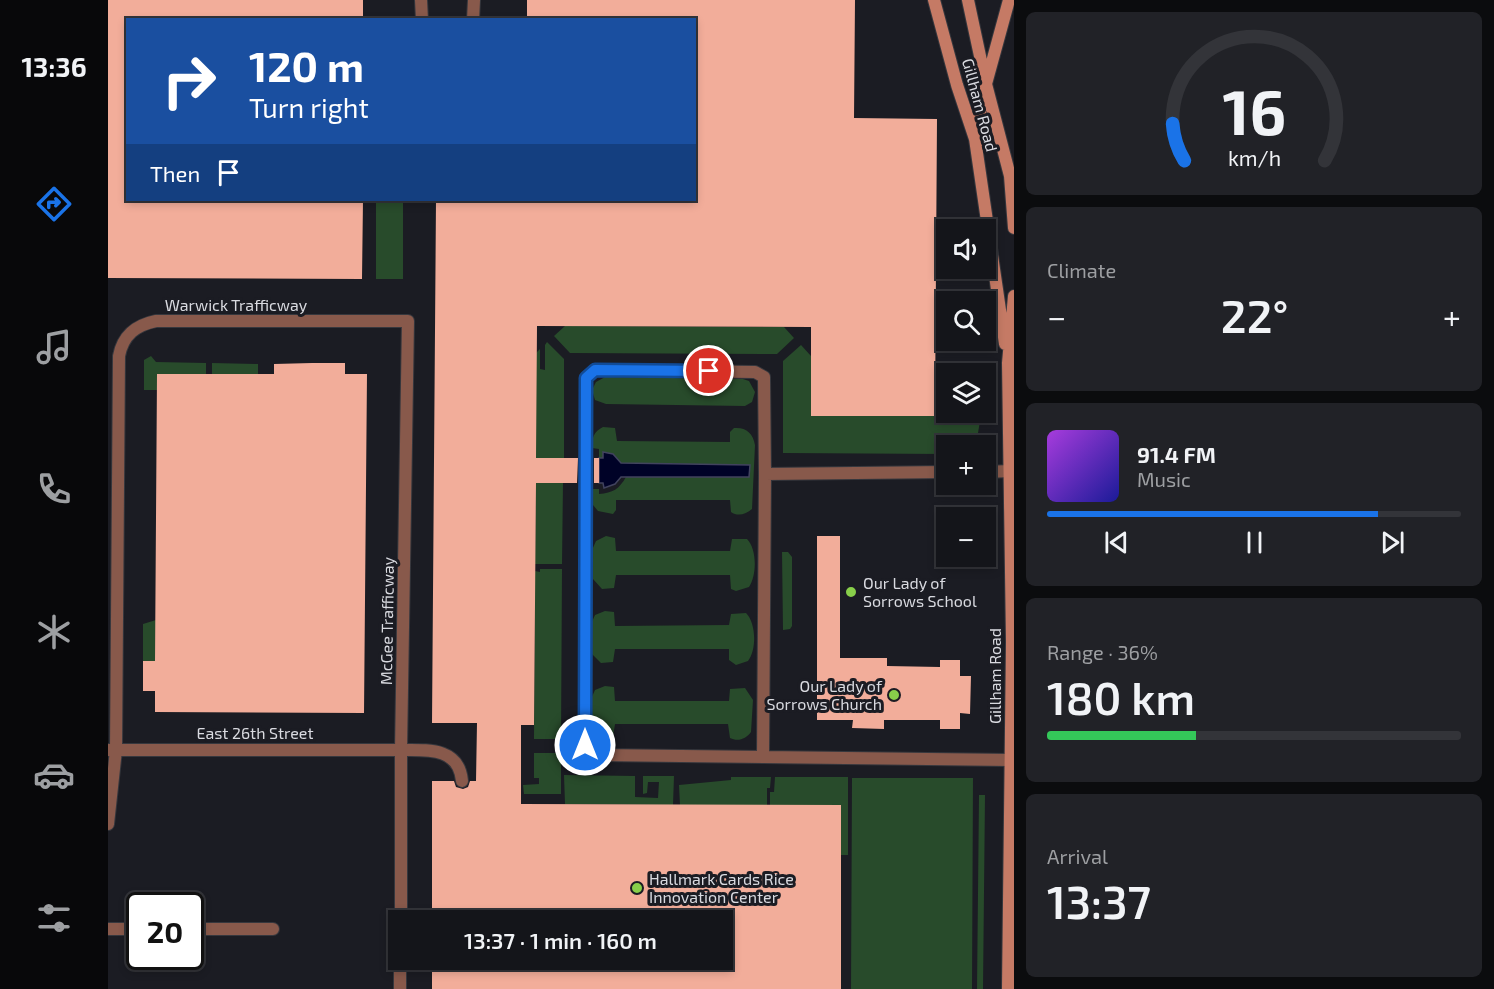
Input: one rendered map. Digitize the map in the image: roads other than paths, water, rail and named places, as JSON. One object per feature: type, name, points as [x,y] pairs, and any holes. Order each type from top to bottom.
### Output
[{"type":"main road","name":"Gillham Road","points":[[934,0],[957,85],[975,139],[1008,363]]},
{"type":"main road","name":"Gillham Road","points":[[968,0],[986,84],[1010,176],[1014,228]]},
{"type":"main road","points":[[975,139],[986,84],[1009,0]]},
{"type":"main road","name":"Gillham Road","points":[[1008,989],[1013,760],[1008,363],[1014,296]]},
{"type":"street","points":[[474,0],[474,18]]},
{"type":"street","name":"Warwick Trafficway","points":[[108,824],[112,750],[119,356],[126,337],[139,327],[156,321],[408,321]]},
{"type":"street","name":"McGee Trafficway","points":[[400,910],[408,321]]},
{"type":"street","points":[[763,757],[764,377],[755,372],[595,370],[586,378],[585,745],[598,754],[763,757],[1013,760]]},
{"type":"street","points":[[996,472],[1010,471]]},
{"type":"street","points":[[765,474],[936,472]]},
{"type":"street","name":"East 26th Street","points":[[112,750],[428,750],[443,754],[453,760],[459,767],[462,781]]},
{"type":"street","points":[[108,929],[126,929]]},
{"type":"street","points":[[204,929],[273,929]]},
{"type":"street","points":[[400,970],[400,989]]},
{"type":"water","points":[[603,452],[613,454],[621,463],[750,465],[749,477],[621,477],[615,484],[604,488],[603,483],[599,483],[599,458],[603,458]]},
{"type":"place","name":"Our Lady of Sorrows School","points":[[851,592]]},
{"type":"place","name":"Our Lady of Sorrows Church","points":[[894,695]]},
{"type":"place","name":"Hallmark Cards Rice Innovation Center","points":[[637,888]]}]
